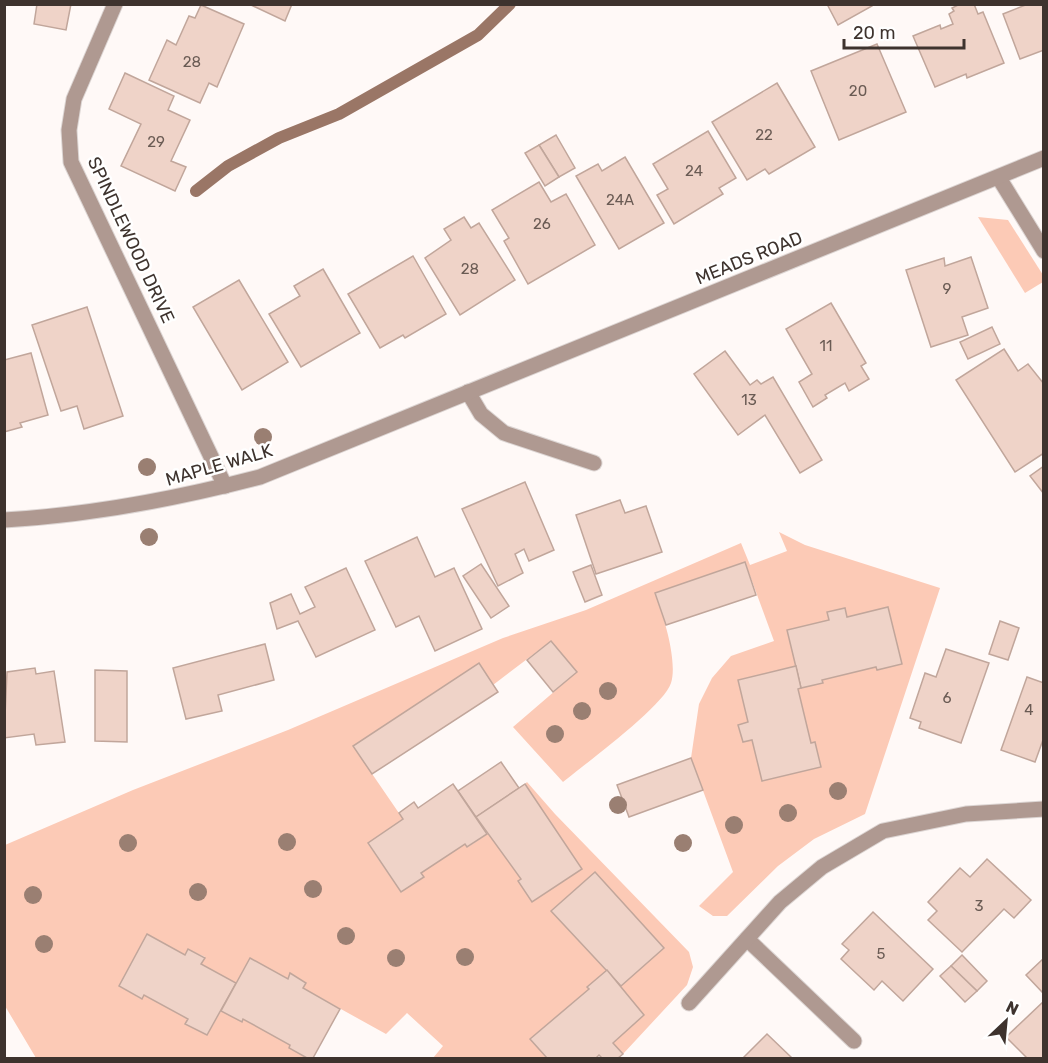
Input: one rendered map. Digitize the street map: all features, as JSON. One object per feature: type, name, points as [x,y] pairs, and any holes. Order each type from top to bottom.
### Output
[{"type":"street","name":"SPINDLEWOOD DRIVE","points":[[116,4],[74,99],[69,130],[71,162],[225,486]]},
{"type":"street","name":"MEADS ROAD","points":[[468,392],[1044,158]]},
{"type":"street","points":[[999,178],[1044,251]]},
{"type":"street","name":"MAPLE WALK","points":[[4,520],[66,517],[167,501],[260,477],[468,392]]},
{"type":"street","points":[[468,392],[482,414],[504,433],[594,463]]},
{"type":"street","points":[[689,1003],[780,902],[822,867],[883,831],[966,814],[1044,809]]},
{"type":"street","points":[[747,939],[854,1041]]},
{"type":"shaded area","points":[[978,217],[1008,220],[1043,275],[1043,282],[1025,293]]},
{"type":"shaded area","points":[[779,532],[805,545],[940,588],[865,814],[814,839],[778,866],[727,916],[713,916],[699,906],[733,872],[691,758],[699,704],[712,678],[731,656],[774,641],[745,562],[655,593],[671,650],[673,674],[671,683],[665,693],[640,720],[563,782],[513,727],[577,672],[551,641],[493,685],[479,664],[353,746],[403,819],[368,844],[401,892],[423,877],[421,873],[465,844],[468,847],[489,833],[521,879],[582,869],[525,784],[527,782],[555,814],[689,952],[693,967],[687,985],[623,1054],[613,1043],[644,1015],[619,988],[663,948],[595,872],[551,911],[607,970],[588,987],[589,989],[530,1039],[547,1058],[433,1058],[443,1046],[407,1013],[386,1034],[303,988],[306,983],[291,974],[288,979],[250,958],[236,983],[201,964],[205,957],[188,949],[185,955],[147,934],[119,986],[141,999],[144,995],[188,1019],[185,1024],[207,1035],[221,1011],[242,1021],[243,1019],[290,1045],[289,1048],[307,1058],[36,1058],[5,1006],[5,845],[133,790],[288,730],[503,638],[586,610],[741,543],[750,565],[787,551]]},
{"type":"building","points":[[37,4],[71,4],[66,30],[34,24]]},
{"type":"building","points":[[249,4],[292,4],[285,21]]},
{"type":"building","points":[[827,4],[871,4],[872,6],[838,25]]},
{"type":"building","points":[[960,4],[974,4],[978,14],[983,12],[1004,63],[967,78],[966,74],[935,87],[913,36],[940,25],[941,29],[953,24],[949,14],[954,11],[952,8]]},
{"type":"building","points":[[1028,4],[1044,4],[1044,50],[1020,59],[1003,14]]},
{"type":"building","points":[[201,5],[244,24],[217,87],[209,83],[200,103],[149,80],[167,40],[176,45],[189,16],[195,18]]},
{"type":"building","points":[[877,44],[906,112],[839,140],[811,71]]},
{"type":"building","points":[[125,73],[174,96],[168,110],[190,120],[171,161],[186,167],[175,191],[121,166],[141,124],[109,109]]},
{"type":"building","points":[[777,83],[815,147],[769,174],[765,169],[747,180],[712,122]]},
{"type":"building","points":[[708,131],[736,178],[719,188],[723,194],[674,224],[657,195],[668,189],[653,164]]},
{"type":"building","points":[[556,135],[575,168],[559,177],[539,145]]},
{"type":"building","points":[[539,145],[559,177],[545,186],[525,153]]},
{"type":"building","points":[[625,157],[664,223],[619,249],[576,176],[598,164],[602,171]]},
{"type":"building","points":[[539,182],[551,202],[566,194],[595,245],[528,284],[504,241],[509,238],[492,210]]},
{"type":"building","points":[[464,217],[471,228],[479,223],[515,280],[460,315],[425,258],[451,240],[444,229]]},
{"type":"building","points":[[413,256],[446,314],[405,338],[403,335],[380,348],[348,294]]},
{"type":"building","points":[[971,257],[988,308],[962,317],[968,335],[931,347],[906,270],[944,258],[945,266]]},
{"type":"building","points":[[323,269],[360,333],[301,367],[269,314],[300,296],[294,286]]},
{"type":"building","points":[[239,280],[288,362],[242,390],[193,307]]},
{"type":"building","points":[[831,303],[866,363],[861,366],[869,379],[849,391],[845,383],[825,395],[827,398],[813,407],[799,382],[812,374],[786,329]]},
{"type":"building","points":[[87,307],[123,416],[84,429],[77,406],[61,411],[32,325]]},
{"type":"building","points":[[992,327],[1000,344],[968,359],[960,342]]},
{"type":"building","points":[[1004,349],[1018,371],[1028,364],[1044,384],[1044,453],[1015,472],[956,380]]},
{"type":"building","points":[[725,351],[750,385],[757,380],[761,384],[773,377],[822,460],[800,473],[765,415],[738,435],[694,374]]},
{"type":"building","points":[[31,353],[48,415],[20,423],[22,427],[4,432],[4,360]]},
{"type":"building","points":[[1044,466],[1044,494],[1030,476]]},
{"type":"building","points":[[525,482],[554,550],[529,561],[524,549],[515,554],[523,573],[498,586],[462,509]]},
{"type":"building","points":[[620,500],[625,513],[646,506],[662,552],[596,574],[576,515]]},
{"type":"building","points":[[417,537],[435,577],[454,568],[482,629],[435,651],[419,616],[396,627],[365,561]]},
{"type":"building","points":[[745,562],[756,595],[666,625],[655,593]]},
{"type":"building","points":[[481,564],[509,606],[491,618],[463,576]]},
{"type":"building","points":[[591,565],[602,595],[585,602],[573,572]]},
{"type":"building","points":[[346,568],[375,630],[316,657],[298,621],[277,629],[270,603],[291,594],[300,614],[315,607],[305,587]]},
{"type":"building","points":[[888,607],[902,664],[877,670],[876,667],[822,680],[823,683],[801,688],[787,630],[829,620],[827,612],[845,608],[847,617]]},
{"type":"building","points":[[1000,621],[1019,628],[1008,660],[989,654]]},
{"type":"building","points":[[551,641],[577,672],[553,692],[527,660]]},
{"type":"building","points":[[265,644],[274,680],[218,695],[222,711],[186,719],[173,668]]},
{"type":"building","points":[[946,649],[989,663],[961,743],[919,728],[921,722],[910,718],[925,673],[936,677]]},
{"type":"building","points":[[479,663],[498,692],[372,774],[353,746]]},
{"type":"building","points":[[796,666],[801,688],[798,689],[811,743],[815,742],[821,767],[762,781],[752,740],[743,742],[738,725],[748,722],[738,680]]},
{"type":"building","points":[[35,668],[36,674],[54,671],[65,742],[36,745],[34,734],[4,738],[7,672]]},
{"type":"building","points":[[95,670],[127,671],[127,742],[95,741]]},
{"type":"building","points":[[1027,677],[1044,683],[1044,737],[1035,762],[1001,750]]},
{"type":"building","points":[[691,758],[703,790],[629,817],[617,785]]},
{"type":"building","points":[[501,762],[519,788],[476,817],[458,791]]},
{"type":"building","points":[[453,784],[487,834],[467,847],[465,844],[421,873],[424,877],[401,892],[368,843],[403,819],[399,813],[414,802],[418,808]]},
{"type":"building","points":[[525,784],[582,869],[532,902],[518,881],[521,879],[476,817]]},
{"type":"building","points":[[987,859],[1031,900],[1014,918],[1004,909],[962,952],[928,920],[937,911],[928,902],[960,868],[970,877]]},
{"type":"building","points":[[595,872],[664,948],[621,986],[551,911]]},
{"type":"building","points":[[873,912],[933,969],[903,1001],[882,981],[874,990],[841,959],[849,950],[842,944]]},
{"type":"building","points":[[147,934],[185,955],[188,949],[205,958],[201,964],[236,983],[207,1035],[185,1024],[188,1019],[144,995],[142,999],[119,986]]},
{"type":"building","points":[[962,955],[987,981],[977,991],[951,966]]},
{"type":"building","points":[[250,958],[288,979],[290,973],[306,983],[303,988],[340,1009],[313,1058],[307,1058],[289,1048],[290,1045],[243,1019],[242,1022],[221,1011]]},
{"type":"building","points":[[1044,958],[1044,994],[1026,975]]},
{"type":"building","points":[[951,966],[977,991],[965,1002],[940,976]]},
{"type":"building","points":[[607,970],[644,1015],[613,1043],[623,1054],[618,1058],[602,1058],[599,1055],[596,1058],[547,1058],[530,1039],[589,989],[587,987]]},
{"type":"building","points":[[1044,1001],[1044,1058],[1027,1058],[1006,1037]]},
{"type":"building","points":[[767,1034],[792,1058],[743,1058]]},
{"type":"waterway","points":[[196,191],[228,166],[279,138],[339,114],[478,35],[510,4]]}]
